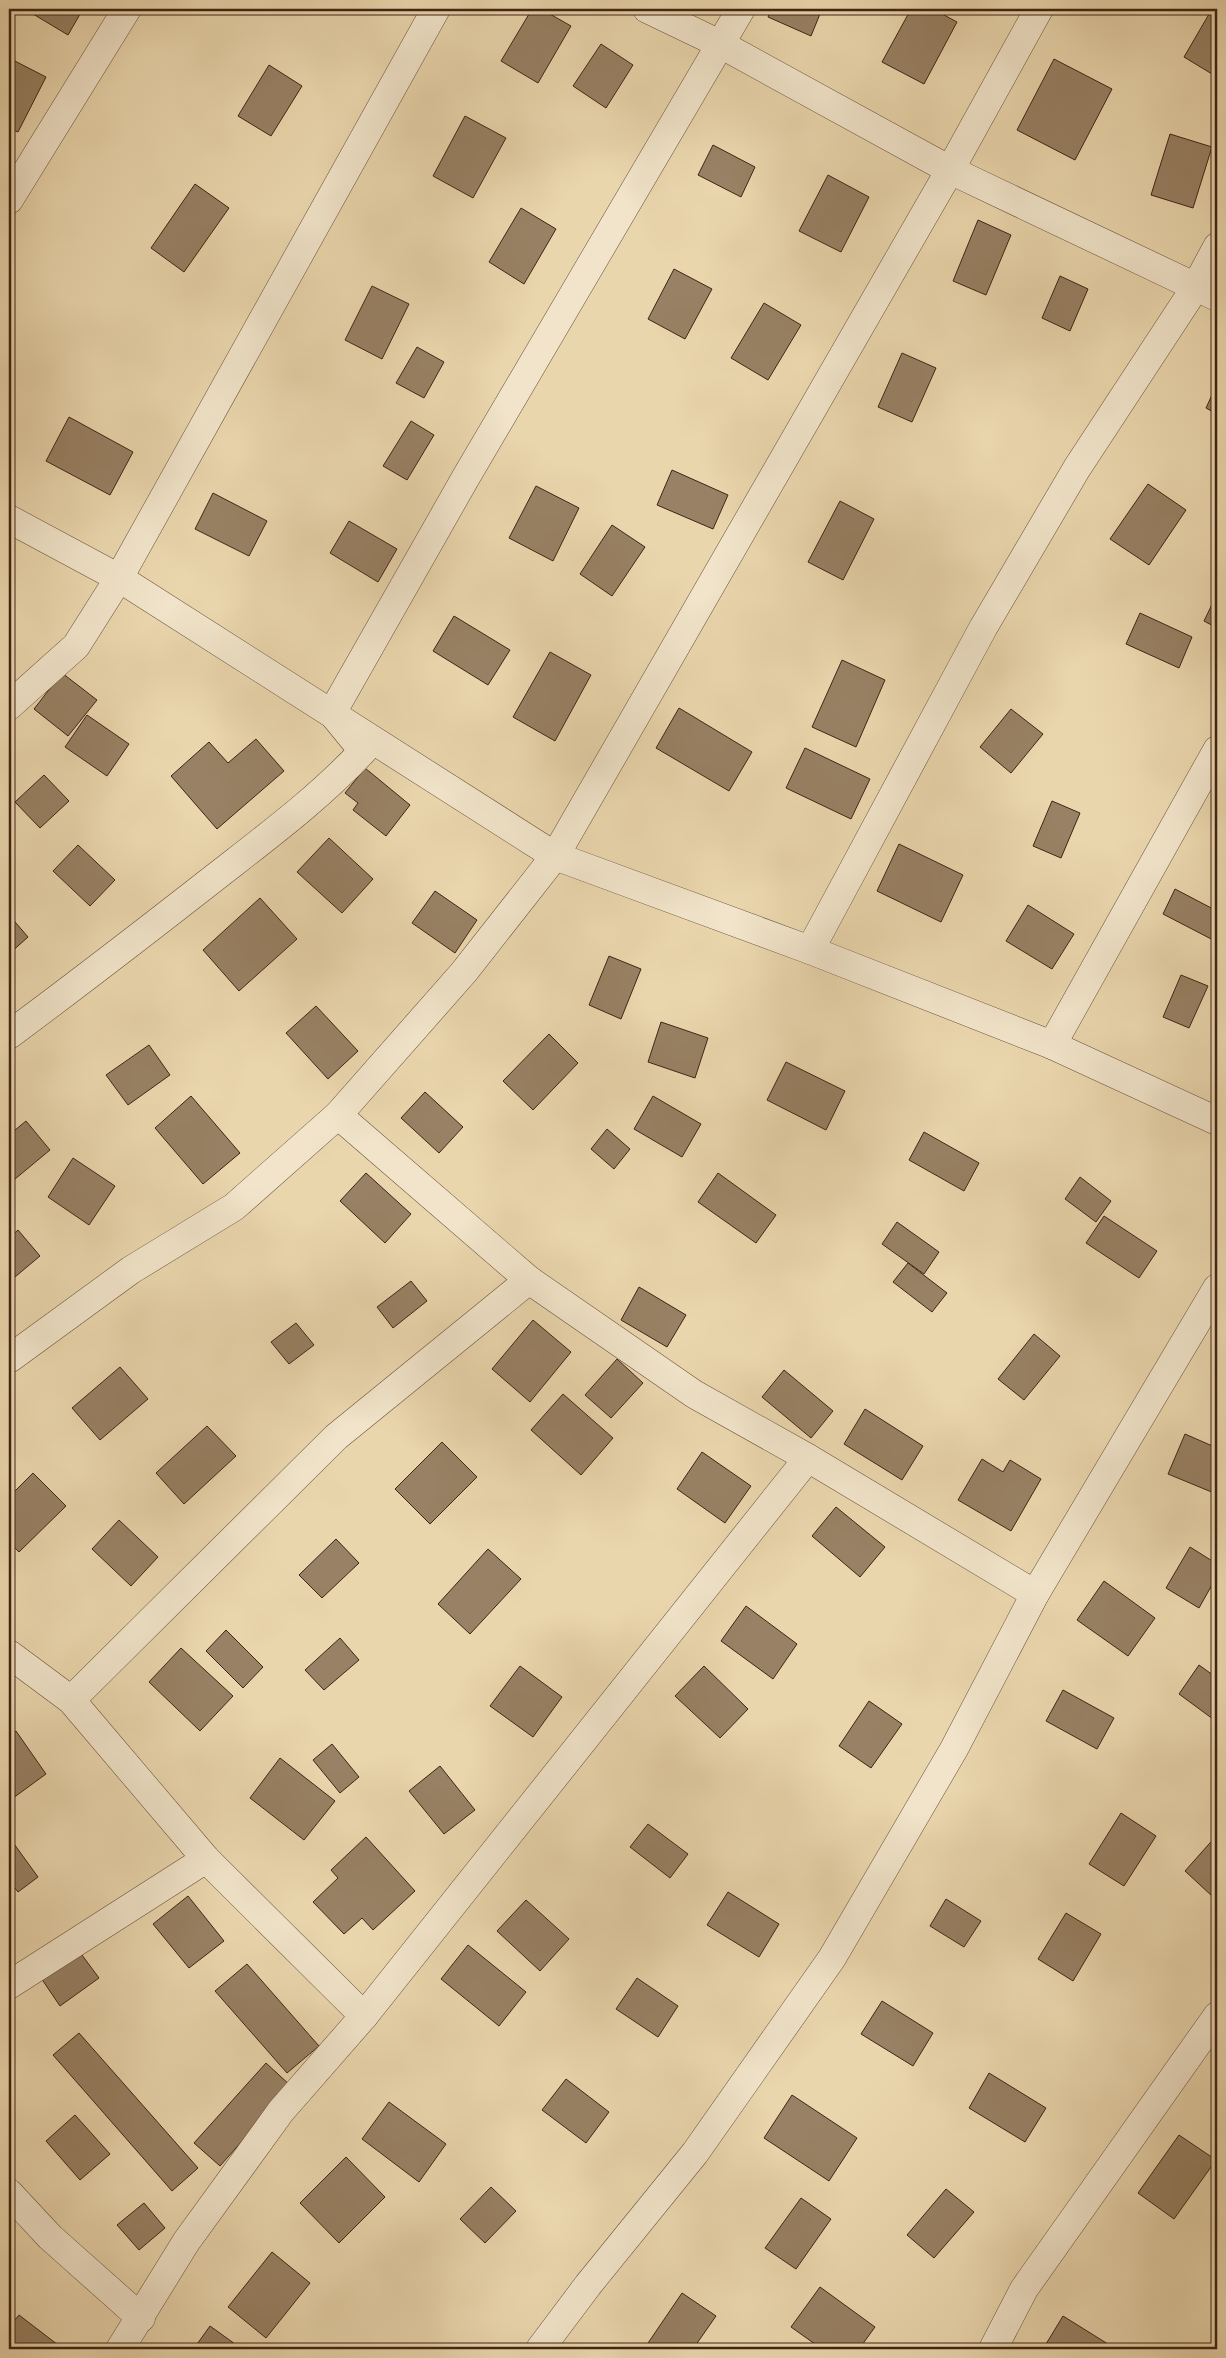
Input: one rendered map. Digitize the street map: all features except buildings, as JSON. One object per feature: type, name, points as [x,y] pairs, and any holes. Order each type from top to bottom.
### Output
[{"type":"street","points":[[9,200],[127,9]]},
{"type":"street","points":[[9,706],[76,646],[119,578],[436,9]]},
{"type":"street","points":[[647,9],[722,45],[950,170],[1206,293]]},
{"type":"street","points":[[332,713],[466,477],[722,45],[741,9]]},
{"type":"street","points":[[9,1359],[131,1270],[234,1207],[338,1115],[464,972],[555,856],[950,170],[1038,9]]},
{"type":"street","points":[[810,950],[983,628],[1077,468],[1206,293],[1217,247]]},
{"type":"street","points":[[9,519],[119,578],[555,856],[810,950],[1052,1045],[1217,1122]]},
{"type":"street","points":[[9,1035],[87,977],[295,814],[338,777],[362,752],[332,713]]},
{"type":"street","points":[[1052,1045],[1217,750]]},
{"type":"street","points":[[338,1115],[529,1280],[694,1394],[808,1458],[1035,1594]]},
{"type":"street","points":[[71,1700],[336,1437],[529,1280]]},
{"type":"street","points":[[540,2349],[588,2285],[695,2153],[832,1958],[954,1749],[1035,1594],[1217,1288]]},
{"type":"street","points":[[120,2349],[141,2318],[186,2242],[281,2111],[364,2016],[808,1458]]},
{"type":"street","points":[[9,1654],[71,1700],[206,1859],[364,2016]]},
{"type":"street","points":[[9,1985],[206,1859]]},
{"type":"street","points":[[993,2349],[1024,2289],[1217,2016]]},
{"type":"street","points":[[9,2193],[50,2237],[141,2318]]}]
